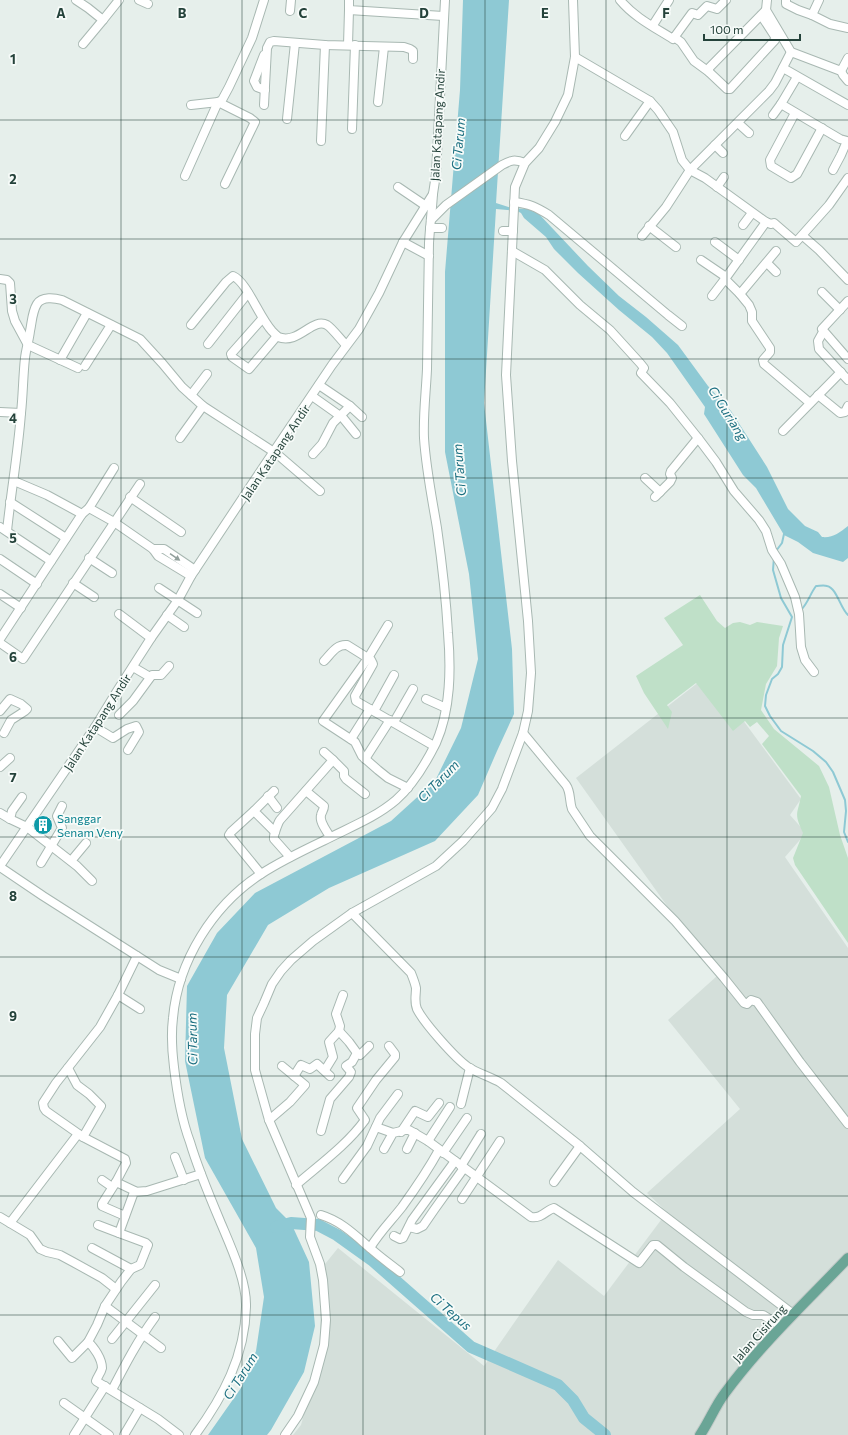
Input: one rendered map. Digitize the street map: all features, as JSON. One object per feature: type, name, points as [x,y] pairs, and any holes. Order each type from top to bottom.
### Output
[{"type":"main road","name":"Jalan Cisirung","points":[[700,1435],[723,1395],[780,1326],[848,1258]]},
{"type":"street","points":[[76,0],[103,20]]},
{"type":"street","points":[[83,44],[119,0]]},
{"type":"street","points":[[138,0],[148,5]]},
{"type":"street","points":[[191,105],[218,102],[222,100],[252,38],[264,0]]},
{"type":"street","points":[[290,11],[291,0]]},
{"type":"street","points":[[349,0],[352,129]]},
{"type":"street","name":"Jalan Katapang Andir","points":[[0,867],[95,727],[151,638],[178,600],[193,573],[318,385],[359,329],[379,293],[403,242],[430,200],[436,174],[444,0]]},
{"type":"street","points":[[285,1435],[298,1416],[314,1382],[324,1345],[326,1320],[322,1272],[310,1233],[310,1215],[269,1120],[255,1070],[255,1034],[257,1018],[272,984],[290,960],[313,941],[352,913],[436,866],[463,841],[492,808],[502,790],[523,733],[528,711],[530,674],[528,621],[514,485],[506,375],[515,187],[525,163],[539,148],[555,122],[571,85],[575,57],[573,0]]},
{"type":"street","points":[[620,0],[643,21],[653,25],[673,39],[674,37],[681,42],[694,61],[709,72],[727,89],[730,89],[776,38],[764,12]]},
{"type":"street","points":[[653,25],[669,0]]},
{"type":"street","points":[[674,37],[691,14],[693,13],[698,15],[707,6],[717,9],[726,0]]},
{"type":"street","points":[[709,72],[709,68],[764,12],[767,0]]},
{"type":"street","points":[[786,0],[786,4],[798,10],[830,24],[848,28]]},
{"type":"street","points":[[812,15],[819,0]]},
{"type":"street","points":[[349,10],[443,16]]},
{"type":"street","points":[[764,12],[790,52],[841,71],[843,76],[848,80]]},
{"type":"street","points":[[264,105],[267,48],[270,42],[404,47],[410,49],[414,53],[413,59]]},
{"type":"street","points":[[287,119],[295,43]]},
{"type":"street","points":[[321,141],[325,45]]},
{"type":"street","points":[[378,102],[384,47]]},
{"type":"street","points":[[642,236],[666,207],[690,170],[769,91],[783,68],[790,52]]},
{"type":"street","points":[[575,57],[650,101],[673,132],[682,160],[690,170],[717,187],[752,213],[766,222],[774,224],[796,242],[803,236],[829,205],[848,178]]},
{"type":"street","points":[[841,71],[848,58]]},
{"type":"street","points":[[783,68],[848,105]]},
{"type":"street","points":[[773,114],[798,77]]},
{"type":"street","points":[[625,136],[650,101]]},
{"type":"street","points":[[185,176],[218,102]]},
{"type":"street","points":[[218,102],[255,122],[225,184]]},
{"type":"street","points":[[781,104],[847,141],[833,170]]},
{"type":"street","points":[[795,113],[770,160],[771,166],[784,175],[791,178],[797,174],[822,128]]},
{"type":"street","points":[[738,123],[749,133]]},
{"type":"street","points":[[715,145],[723,153]]},
{"type":"street","points":[[431,224],[438,211],[502,165],[516,159],[525,163]]},
{"type":"street","points":[[717,187],[724,177]]},
{"type":"street","points":[[398,186],[430,200],[438,211]]},
{"type":"street","points":[[196,1435],[217,1403],[231,1376],[242,1342],[246,1306],[245,1294],[237,1265],[201,1174],[181,1111],[172,1052],[175,998],[181,980],[198,942],[208,926],[243,888],[261,874],[290,857],[374,815],[397,799],[408,788],[434,746],[442,729],[446,708],[450,673],[444,574],[428,478],[424,439],[431,224],[430,200]]},
{"type":"street","points":[[514,207],[525,203],[534,206],[549,215],[682,326]]},
{"type":"street","points":[[743,225],[752,213]]},
{"type":"street","points":[[712,296],[766,222]]},
{"type":"street","points":[[431,224],[442,228]]},
{"type":"street","points":[[649,226],[676,247]]},
{"type":"street","points":[[503,231],[513,231]]},
{"type":"street","points":[[803,236],[848,280]]},
{"type":"street","points":[[403,242],[429,256]]},
{"type":"street","points":[[715,242],[739,260]]},
{"type":"street","points":[[512,251],[545,270],[580,305],[610,330],[644,368],[641,372],[644,377],[670,403],[716,462],[734,491],[759,520],[770,540],[774,553],[781,564],[795,597],[798,611],[802,654],[814,672]]},
{"type":"street","points":[[740,294],[776,251]]},
{"type":"street","points":[[701,260],[726,278],[749,305],[752,312],[752,321],[770,348],[770,352],[763,359],[763,363],[810,403]]},
{"type":"street","points":[[767,263],[776,272]]},
{"type":"street","points":[[191,325],[226,282],[233,276],[242,282],[262,319],[277,336],[286,339],[296,337],[320,323],[327,325],[347,344]]},
{"type":"street","points":[[0,279],[7,280],[10,283],[12,312],[15,322],[28,344],[60,360],[82,367],[111,325]]},
{"type":"street","points":[[822,292],[840,310]]},
{"type":"street","points":[[208,344],[248,293]]},
{"type":"street","points":[[51,561],[4,529],[14,481],[25,358],[32,317],[37,304],[41,300],[56,298],[140,339],[182,387],[203,406],[274,452],[320,491]]},
{"type":"street","points":[[848,302],[823,327],[823,332],[818,341],[819,349],[848,380]]},
{"type":"street","points":[[60,360],[87,313]]},
{"type":"street","points":[[262,319],[231,354],[232,357],[250,369],[277,336]]},
{"type":"street","points":[[823,332],[848,359]]},
{"type":"street","points":[[783,431],[841,372]]},
{"type":"street","points":[[191,395],[208,374]]},
{"type":"street","points":[[318,385],[350,406],[362,417]]},
{"type":"street","points":[[818,395],[840,413],[845,412],[848,406]]},
{"type":"street","points":[[312,396],[339,416],[352,428],[356,434]]},
{"type":"street","points":[[180,438],[203,406]]},
{"type":"street","points":[[313,454],[322,444],[333,423],[350,406]]},
{"type":"street","points":[[0,412],[21,413]]},
{"type":"street","points":[[645,478],[657,494],[670,482],[672,478],[670,473],[671,471],[698,438]]},
{"type":"street","points":[[0,639],[82,514],[89,508],[114,468]]},
{"type":"street","points":[[14,481],[47,495],[82,514]]},
{"type":"street","points":[[0,643],[23,659],[89,558],[140,484]]},
{"type":"street","points":[[130,498],[181,532]]},
{"type":"street","points":[[10,502],[66,538]]},
{"type":"street","points":[[89,508],[114,522],[153,549],[158,556],[193,573]]},
{"type":"street","points":[[89,558],[112,573]]},
{"type":"street","points":[[0,559],[37,584]]},
{"type":"street","points":[[73,583],[94,597]]},
{"type":"street","points":[[159,588],[196,613]]},
{"type":"street","points":[[0,594],[21,608]]},
{"type":"street","points":[[119,614],[151,638]]},
{"type":"street","points":[[167,615],[184,627]]},
{"type":"street","points":[[388,624],[368,658],[324,721],[358,745],[360,753],[366,760],[388,778],[408,788]]},
{"type":"street","points":[[324,661],[336,647],[343,645],[347,645],[368,658],[373,664],[357,691],[355,698],[356,701],[434,746]]},
{"type":"street","points":[[133,666],[150,677]]},
{"type":"street","points":[[119,716],[133,701],[150,677],[154,674],[161,675],[169,666]]},
{"type":"street","points":[[350,739],[372,710],[394,675]]},
{"type":"street","points":[[366,760],[413,689]]},
{"type":"street","points":[[0,711],[10,699],[27,708],[26,711],[11,720],[4,732]]},
{"type":"street","points":[[426,699],[446,708]]},
{"type":"street","points":[[95,727],[113,738],[136,726],[139,732],[128,750]]},
{"type":"street","points":[[523,733],[566,785],[569,790],[572,809],[590,836],[675,921],[744,1003],[747,1004],[751,1000],[756,1002],[848,1124]]},
{"type":"street","points":[[324,752],[344,771],[344,776],[346,779],[365,794]]},
{"type":"street","points":[[0,767],[10,758]]},
{"type":"street","points":[[290,857],[273,836],[278,822],[333,760]]},
{"type":"street","points":[[306,791],[324,806],[320,820],[330,837]]},
{"type":"street","points":[[261,874],[228,836],[271,794],[277,808]]},
{"type":"street","points":[[10,819],[12,811],[22,797]]},
{"type":"street","points":[[40,863],[52,847],[62,828],[56,816],[62,806]]},
{"type":"street","points":[[254,811],[275,832]]},
{"type":"street","points":[[0,812],[10,819],[27,827],[71,862],[92,882]]},
{"type":"street","points":[[71,862],[86,843]]},
{"type":"street","points":[[0,867],[137,956],[165,973],[181,980]]},
{"type":"street","points":[[352,913],[411,973],[416,986],[416,1008],[460,1060],[470,1068],[490,1076],[501,1083],[580,1146],[633,1192],[793,1314]]},
{"type":"street","points":[[125,1216],[102,1205],[126,1163],[126,1160],[80,1136],[46,1111],[43,1103],[56,1083],[100,1027],[118,996],[137,956]]},
{"type":"street","points":[[294,1076],[301,1065],[310,1070],[318,1064],[328,1073],[332,1057],[329,1042],[339,1031],[340,1026],[336,1012],[343,995]]},
{"type":"street","points":[[118,996],[140,1009]]},
{"type":"street","points":[[339,1031],[357,1053]]},
{"type":"street","points":[[357,1053],[360,1055],[369,1046]]},
{"type":"street","points":[[296,1185],[341,1145],[359,1128],[365,1120],[357,1108],[376,1080],[395,1057],[395,1054],[389,1046]]},
{"type":"street","points":[[322,1131],[330,1099],[349,1077],[351,1072],[346,1066],[352,1062],[357,1053]]},
{"type":"street","points":[[269,1120],[290,1102],[304,1086],[304,1083],[282,1066]]},
{"type":"street","points":[[10,1223],[80,1136],[101,1106],[77,1085],[68,1068]]},
{"type":"street","points":[[461,1104],[470,1068]]},
{"type":"street","points":[[343,1179],[367,1146],[380,1118],[398,1094]]},
{"type":"street","points":[[384,1150],[415,1111],[428,1117],[439,1103]]},
{"type":"street","points":[[428,1141],[450,1107]]},
{"type":"street","points":[[370,1248],[467,1118]]},
{"type":"street","points":[[376,1127],[397,1132],[410,1130],[428,1141],[441,1152],[532,1217],[540,1217],[550,1209],[554,1208],[639,1263],[653,1246],[658,1245],[684,1267],[746,1312],[753,1315],[763,1315],[780,1326]]},
{"type":"street","points":[[407,1149],[415,1133]]},
{"type":"street","points":[[409,1227],[417,1229],[423,1226],[460,1165],[481,1134]]},
{"type":"street","points":[[462,1199],[500,1141]]},
{"type":"street","points":[[554,1182],[580,1146]]},
{"type":"street","points":[[175,1157],[184,1180]]},
{"type":"street","points":[[355,1162],[358,1163],[363,1157],[368,1159]]},
{"type":"street","points":[[394,1236],[402,1239],[412,1220],[460,1165]]},
{"type":"street","points":[[102,1180],[135,1191],[147,1191],[201,1174]]},
{"type":"street","points":[[119,1233],[135,1191]]},
{"type":"street","points":[[321,1215],[333,1220],[353,1232],[400,1272]]},
{"type":"street","points":[[0,1217],[30,1236],[40,1249],[60,1255],[106,1280],[116,1289]]},
{"type":"street","points":[[58,1341],[71,1358],[88,1342],[105,1306],[131,1269],[140,1265],[148,1245],[146,1242],[98,1225]]},
{"type":"street","points":[[92,1248],[131,1269]]},
{"type":"street","points":[[112,1340],[155,1285]]},
{"type":"street","points":[[105,1306],[161,1348]]},
{"type":"street","points":[[112,1390],[143,1334],[155,1317]]},
{"type":"street","points":[[88,1342],[93,1347],[102,1367],[96,1380],[158,1419],[179,1435]]},
{"type":"street","points":[[74,1435],[104,1386]]},
{"type":"street","points":[[64,1403],[109,1435]]},
{"type":"street","points":[[124,1435],[140,1408]]},
{"type":"shaded area","points":[[709,674],[801,799],[790,815],[806,833],[785,857],[848,948],[848,1435],[293,1435],[301,1425],[320,1358],[321,1269],[338,1248],[484,1366],[558,1260],[604,1296],[667,1212],[647,1193],[740,1109],[668,1020],[717,976],[576,778]]},
{"type":"green space","points":[[700,595],[717,621],[725,628],[733,623],[740,622],[750,625],[757,622],[783,626],[779,638],[777,666],[766,684],[761,710],[774,729],[819,766],[829,787],[840,835],[848,858],[848,943],[795,865],[793,858],[803,833],[797,818],[801,796],[762,744],[769,736],[757,722],[750,727],[745,721],[733,731],[696,683],[667,705],[672,712],[668,729],[644,693],[636,676],[683,645],[664,618]]},
{"type":"water","name":"Ci Tarum","points":[[463,0],[509,0],[496,203],[512,208],[527,209],[538,213],[588,266],[619,296],[678,345],[708,386],[731,411],[767,467],[788,509],[805,526],[818,532],[822,537],[833,536],[848,526],[848,558],[843,562],[813,553],[798,542],[784,535],[756,488],[743,475],[704,414],[705,407],[667,353],[652,337],[578,273],[554,249],[546,237],[524,218],[521,213],[517,211],[496,209],[484,403],[512,649],[514,714],[478,795],[435,841],[329,888],[268,925],[227,995],[224,1048],[242,1139],[276,1208],[291,1223],[309,1262],[315,1326],[304,1372],[267,1435],[208,1435],[241,1388],[256,1351],[264,1297],[256,1248],[205,1158],[185,1061],[187,986],[217,933],[255,893],[391,821],[435,781],[461,728],[478,659],[469,574],[445,452],[445,272],[460,90]]},
{"type":"waterway","name":"Ci Guriang","points":[[776,551],[782,543],[784,534]]},
{"type":"waterway","name":"Ci Guriang","points":[[774,557],[773,570],[781,598],[792,617],[783,645],[782,667],[778,674],[772,679],[766,695],[765,706],[781,731],[813,751],[826,762],[833,772],[845,800],[846,811],[844,832],[848,842]]},
{"type":"waterway","points":[[801,610],[816,586],[826,586],[833,590],[848,615]]},
{"type":"waterway","name":"Ci Tepus","points":[[276,1227],[291,1223],[318,1225],[337,1235],[372,1260],[471,1347],[558,1385],[573,1400],[584,1418],[605,1435]]},
{"type":"place","name":"Sanggar Senam Veny","points":[[43,825]]}]
